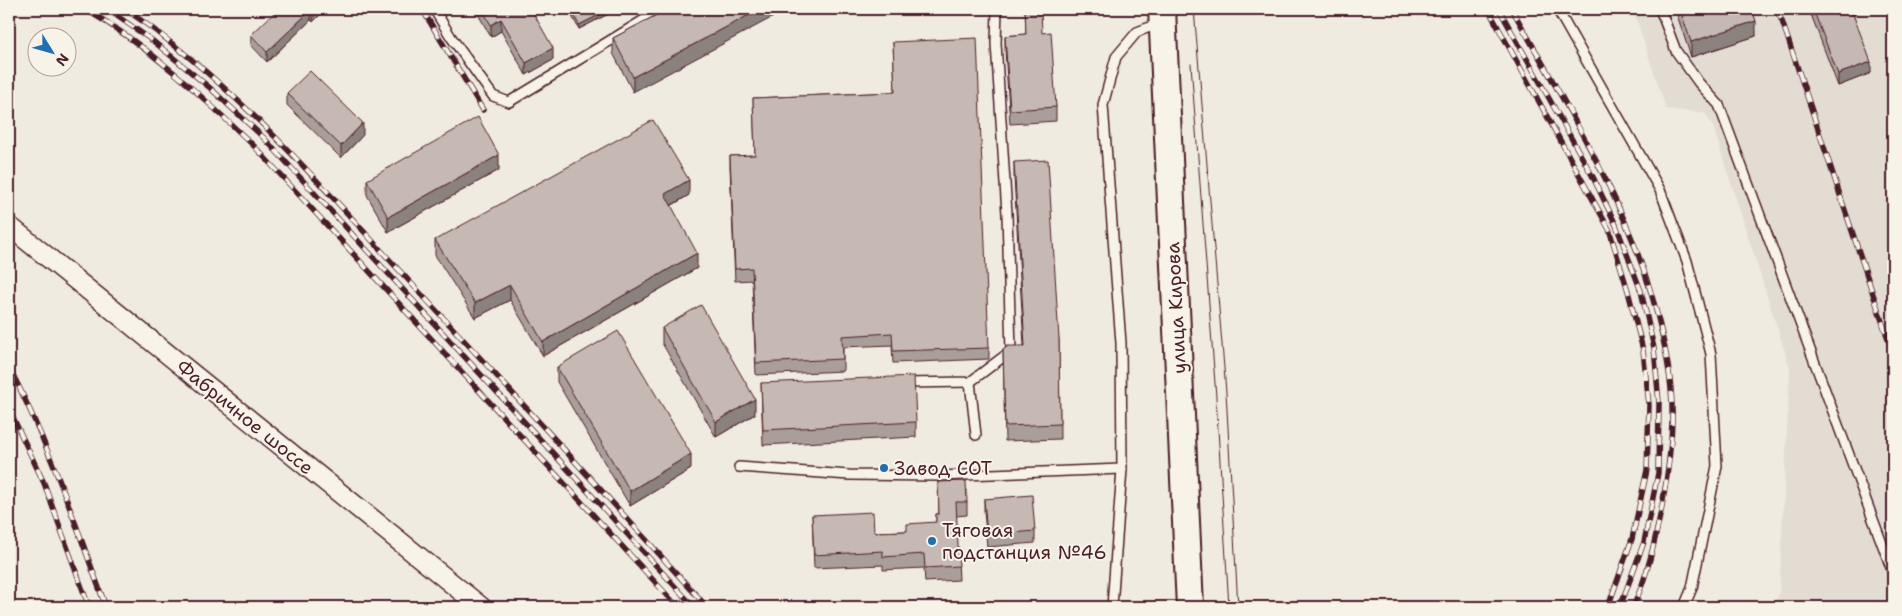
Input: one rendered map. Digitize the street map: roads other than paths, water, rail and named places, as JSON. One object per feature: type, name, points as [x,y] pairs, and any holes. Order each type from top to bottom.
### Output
[{"type":"main road","name":"улица Кирова","points":[[1162,15],[1190,607]]},
{"type":"street","name":"Фабричное шоссе","points":[[9,226],[481,607]]},
{"type":"lane","points":[[434,9],[450,37],[493,96],[509,102],[662,9]]},
{"type":"lane","points":[[891,383],[970,382],[1011,351],[1007,214],[996,43],[998,9]]},
{"type":"lane","points":[[1557,9],[1660,190],[1687,261],[1711,354],[1717,466],[1692,588],[1684,607]]},
{"type":"lane","points":[[1660,9],[1676,51],[1699,83],[1719,106],[1893,573]]},
{"type":"lane","points":[[1112,607],[1122,469],[1121,343],[1103,104],[1116,58],[1137,32],[1162,15]]},
{"type":"lane","points":[[970,382],[976,435]]},
{"type":"lane","points":[[740,467],[849,475],[940,476],[1122,469]]},
{"type":"tram line","points":[[1194,9],[1226,392],[1238,607]]},
{"type":"tram line","points":[[1191,64],[1216,397],[1229,607]]},
{"type":"railway","points":[[85,9],[109,23],[153,55],[255,147],[678,607]]},
{"type":"railway","points":[[107,9],[153,41],[209,87],[264,138],[694,607]]},
{"type":"railway","points":[[125,9],[200,66],[269,131],[515,395],[707,607]]},
{"type":"railway","points":[[422,9],[483,110]]},
{"type":"railway","points":[[1488,9],[1609,229],[1628,291],[1643,350],[1649,405],[1647,470],[1632,539],[1608,607]]},
{"type":"railway","points":[[1499,9],[1593,177],[1616,225],[1641,291],[1654,348],[1659,403],[1658,473],[1644,542],[1620,607]]},
{"type":"railway","points":[[1512,9],[1577,124],[1616,202],[1634,242],[1648,284],[1664,345],[1672,404],[1670,455],[1654,544],[1647,570],[1633,607]]},
{"type":"railway","points":[[1776,9],[1782,21],[1893,354]]},
{"type":"railway","points":[[9,367],[49,455],[106,607]]},
{"type":"railway","points":[[9,409],[44,483],[89,607]]},
{"type":"place","name":"Завод СОТ","points":[[884,468]]},
{"type":"place","name":"Тяговая подстанция №46","points":[[932,541]]}]
